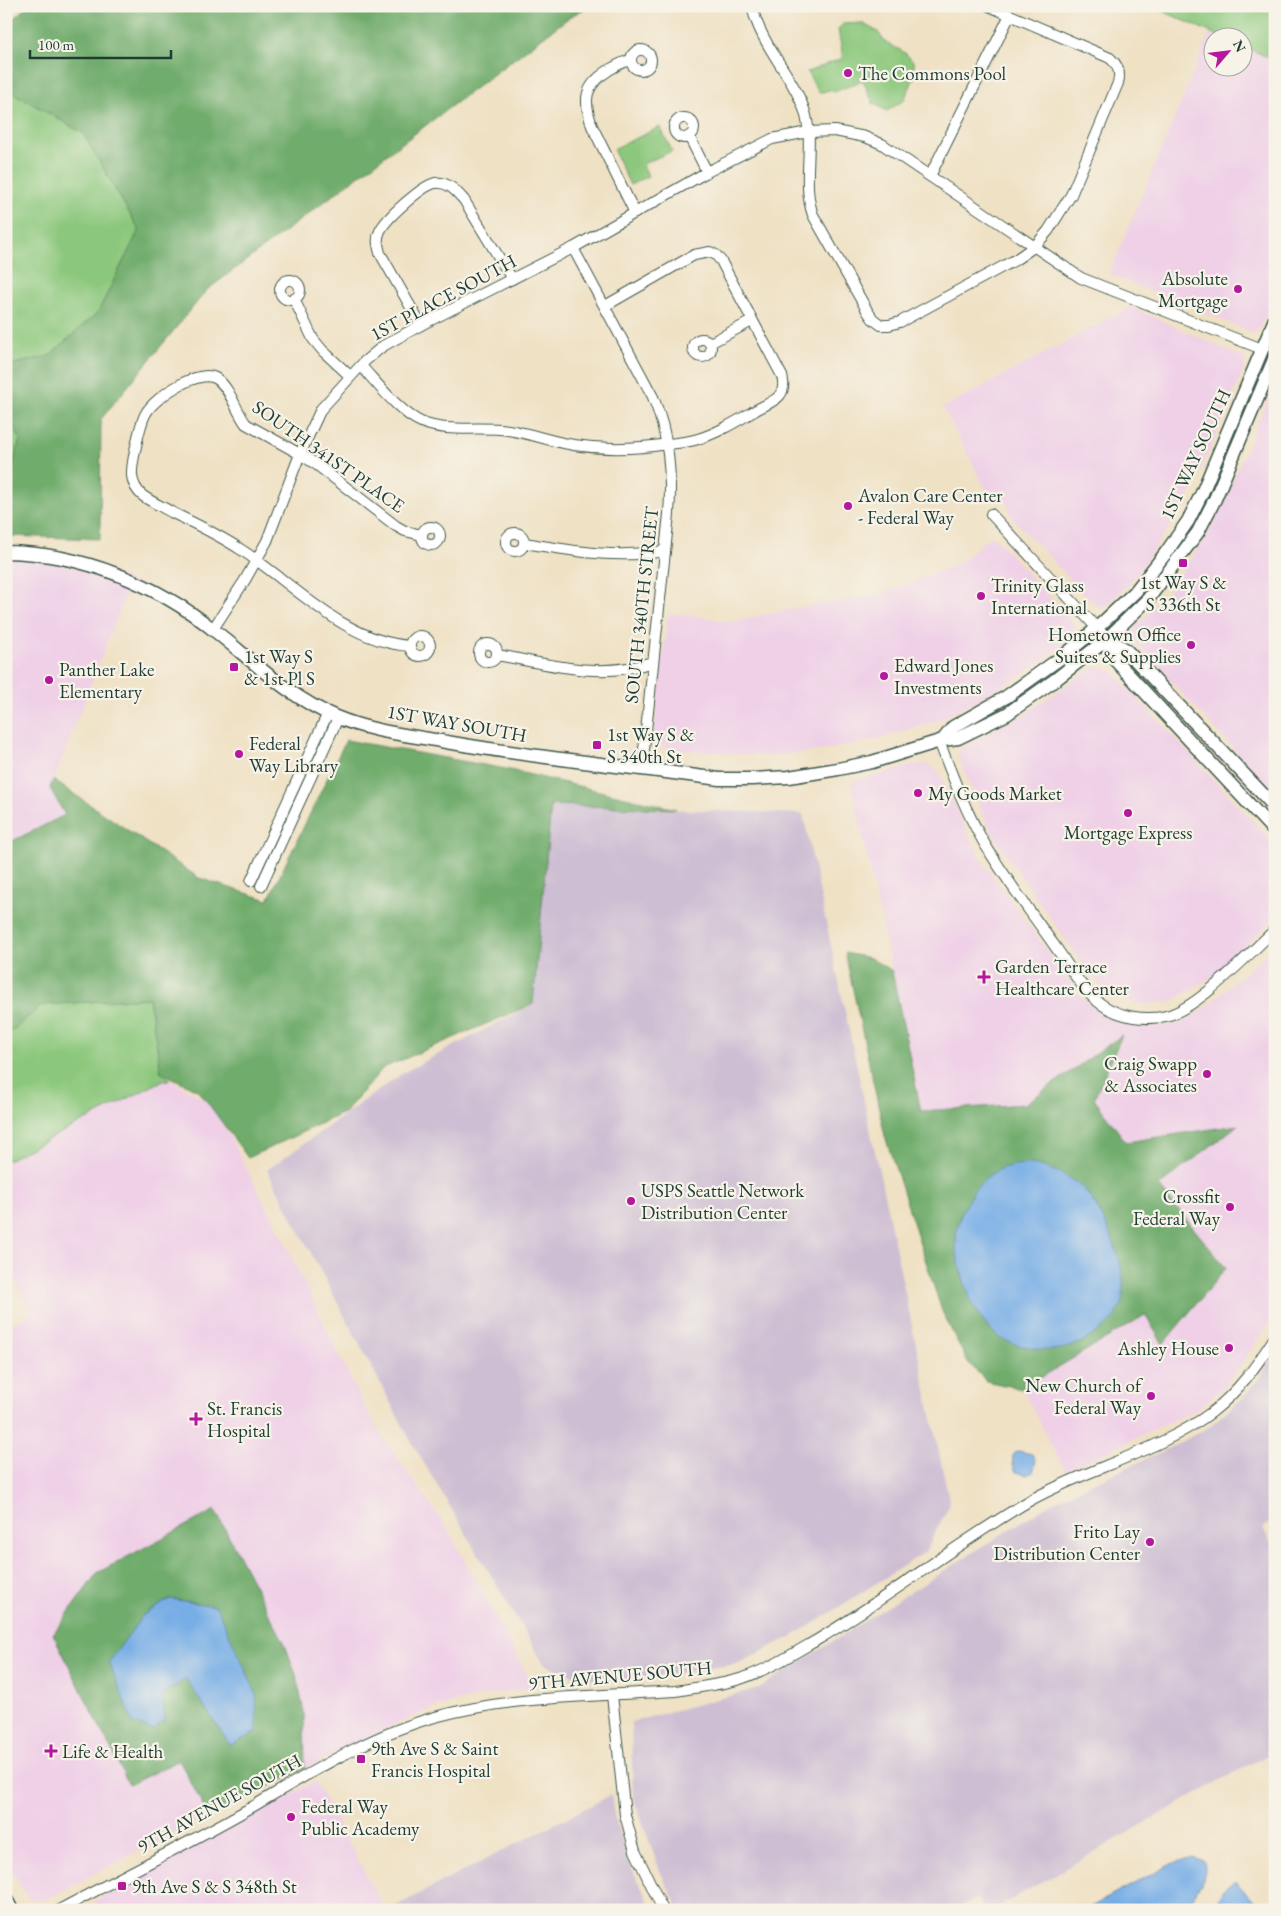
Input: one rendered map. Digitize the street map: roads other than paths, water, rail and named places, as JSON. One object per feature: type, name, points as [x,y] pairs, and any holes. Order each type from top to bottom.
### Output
[{"type":"main road","name":"1ST WAY SOUTH","points":[[941,740],[952,727],[1006,697],[1066,654],[1135,592],[1166,554],[1188,521],[1202,492],[1275,319]]},
{"type":"main road","name":"1ST WAY SOUTH","points":[[6,552],[54,556],[103,569],[155,592],[183,608],[213,629],[290,692],[333,716],[403,734],[487,750],[719,779],[753,779],[838,770],[941,740],[958,738],[1007,714],[1055,680],[1107,639],[1148,599],[1198,532],[1215,499],[1275,357]]},
{"type":"main road","points":[[1107,639],[1125,649],[1275,807]]},
{"type":"main road","points":[[1107,639],[1115,660],[1275,832]]},
{"type":"main road","points":[[6,1899],[12,1910]]},
{"type":"street","points":[[752,6],[763,35],[800,102],[806,118],[810,207],[864,306],[873,319],[883,325],[894,324],[913,315],[1015,260],[1035,246],[1048,231],[1071,195],[1120,77],[1114,62],[1104,55],[989,6]]},
{"type":"street","points":[[930,176],[1010,15]]},
{"type":"street","points":[[630,60],[624,61],[600,76],[591,85],[586,97],[587,111],[592,126],[635,213]]},
{"type":"street","name":"1ST PLACE SOUTH","points":[[213,629],[256,561],[275,522],[300,454],[321,409],[350,376],[383,346],[573,248],[707,172],[772,139],[808,132],[835,131],[864,137],[896,153],[1081,278],[1262,349]]},
{"type":"street","points":[[689,136],[707,172]]},
{"type":"street","points":[[421,325],[380,253],[377,241],[380,230],[387,220],[420,191],[435,183],[446,184],[464,200],[512,279]]},
{"type":"street","name":"SOUTH 340TH STREET","points":[[573,248],[653,397],[667,444],[671,479],[666,551],[652,662],[642,768]]},
{"type":"street","points":[[361,366],[409,415],[430,425],[507,430],[573,445],[607,449],[641,448],[696,440],[777,399],[783,393],[784,384],[782,376],[728,272],[716,255],[710,252],[694,256],[605,306]]},
{"type":"street","points":[[294,299],[313,339],[350,376]]},
{"type":"street","points":[[710,343],[752,321]]},
{"type":"street","name":"SOUTH 341ST PLACE","points":[[410,646],[397,645],[373,637],[340,621],[305,598],[240,549],[152,502],[139,492],[132,472],[145,414],[159,399],[198,377],[208,376],[219,380],[246,424],[300,454],[382,517],[405,532],[422,535]]},
{"type":"street","points":[[991,514],[1107,639]]},
{"type":"street","points":[[524,543],[615,556],[666,551]]},
{"type":"street","points":[[497,655],[586,670],[626,670],[652,662]]},
{"type":"street","points":[[251,881],[333,716]]},
{"type":"street","points":[[261,886],[333,716]]},
{"type":"street","points":[[941,740],[962,800],[983,841],[1019,896],[1086,990],[1102,1005],[1112,1010],[1145,1018],[1164,1016],[1188,1007],[1210,990],[1275,930]]},
{"type":"street","name":"9TH AVENUE SOUTH","points":[[58,1910],[295,1782],[376,1740],[416,1723],[481,1706],[676,1691],[742,1679],[776,1663],[842,1624],[1030,1501],[1195,1424],[1221,1405],[1238,1388],[1255,1368],[1275,1337]]},
{"type":"street","points":[[612,1695],[622,1803],[626,1823],[639,1860],[663,1910]]},
{"type":"water","points":[[1032,1164],[1067,1176],[1087,1193],[1097,1207],[1114,1242],[1123,1280],[1123,1296],[1119,1310],[1113,1319],[1085,1340],[1057,1350],[1034,1349],[1014,1344],[1002,1339],[990,1329],[984,1323],[972,1302],[960,1269],[956,1251],[959,1219],[975,1190],[998,1170],[1015,1165]]},
{"type":"water","points":[[1019,1451],[1032,1454],[1036,1461],[1033,1472],[1027,1475],[1016,1472],[1013,1465],[1014,1453]]},
{"type":"water","points":[[170,1599],[216,1606],[256,1693],[257,1732],[230,1745],[186,1679],[162,1694],[165,1719],[153,1730],[133,1723],[109,1662],[143,1615]]},
{"type":"water","points":[[1193,1857],[1204,1861],[1205,1868],[1202,1880],[1185,1910],[1085,1910],[1171,1864]]},
{"type":"water","points":[[1235,1881],[1262,1910],[1213,1910],[1221,1893]]},
{"type":"place","name":"The Commons Pool","points":[[848,73]]},
{"type":"place","name":"Absolute Mortgage","points":[[1238,289]]},
{"type":"place","name":"Avalon Care Center - Federal Way","points":[[848,506]]},
{"type":"place","name":"1st Way S & S 336th St","points":[[1183,563]]},
{"type":"place","name":"Trinity Glass International","points":[[981,596]]},
{"type":"place","name":"Hometown Office Suites & Supplies","points":[[1191,645]]},
{"type":"place","name":"1st Way S & 1st Pl S","points":[[234,667]]},
{"type":"place","name":"Edward Jones Investments","points":[[884,676]]},
{"type":"place","name":"Panther Lake Elementary","points":[[49,680]]},
{"type":"place","name":"1st Way S & S 340th St","points":[[597,745]]},
{"type":"place","name":"Federal Way Library","points":[[239,754]]},
{"type":"place","name":"My Goods Market","points":[[918,793]]},
{"type":"place","name":"Mortgage Express","points":[[1128,813]]},
{"type":"place","name":"Garden Terrace Healthcare Center","points":[[984,977]]},
{"type":"place","name":"Craig Swapp & Associates","points":[[1207,1074]]},
{"type":"place","name":"USPS Seattle Network Distribution Center","points":[[631,1201]]},
{"type":"place","name":"Crossfit Federal Way","points":[[1230,1207]]},
{"type":"place","name":"Ashley House","points":[[1229,1348]]},
{"type":"place","name":"New Church of Federal Way","points":[[1151,1396]]},
{"type":"place","name":"St. Francis Hospital","points":[[196,1419]]},
{"type":"place","name":"Frito Lay Distribution Center","points":[[1150,1542]]},
{"type":"place","name":"Life & Health","points":[[51,1751]]},
{"type":"place","name":"9th Ave S & Saint Francis Hospital","points":[[361,1759]]},
{"type":"place","name":"Federal Way Public Academy","points":[[291,1817]]},
{"type":"place","name":"9th Ave S & S 348th St","points":[[122,1886]]}]
